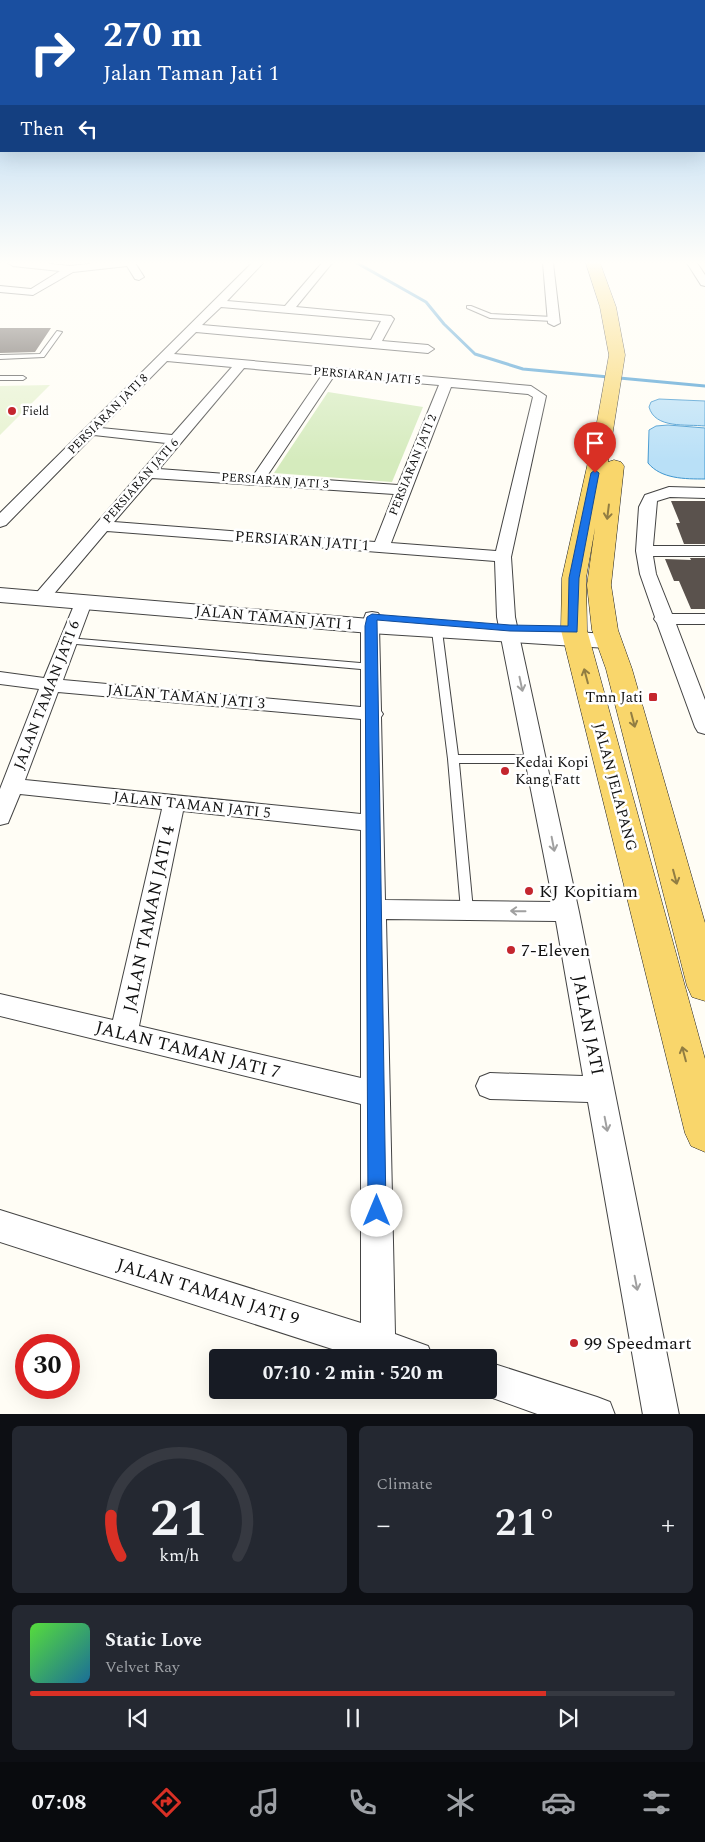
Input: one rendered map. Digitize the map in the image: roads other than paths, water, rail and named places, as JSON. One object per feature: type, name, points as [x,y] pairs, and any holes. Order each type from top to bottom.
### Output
[{"type":"main road","name":"JALAN JELAPANG","points":[[613,329],[616,346],[623,364]]},
{"type":"main road","name":"JALAN JELAPANG","points":[[626,329],[630,350],[623,364],[618,395],[612,477],[599,585],[590,635],[619,670],[705,986]]},
{"type":"main road","name":"JALAN JELAPANG","points":[[618,395],[606,422],[574,578],[590,635],[705,1133]]},
{"type":"street","name":"PERSIARAN JATI 8","points":[[0,522],[192,329]]},
{"type":"street","points":[[204,329],[428,349]]},
{"type":"street","points":[[375,344],[383,329]]},
{"type":"street","name":"PERSIARAN JATI 5","points":[[166,357],[531,390],[538,393]]},
{"type":"street","name":"PERSIARAN JATI 6","points":[[45,594],[101,526],[242,364]]},
{"type":"street","points":[[257,480],[330,372]]},
{"type":"street","name":"PERSIARAN JATI 2","points":[[381,547],[446,383]]},
{"type":"street","name":"JALAN JATI","points":[[538,393],[540,398],[503,557],[506,617],[566,912],[661,1414]]},
{"type":"street","points":[[92,431],[176,440]]},
{"type":"street","name":"PERSIARAN JATI 3","points":[[148,472],[402,490]]},
{"type":"street","points":[[705,493],[669,492],[650,498],[647,507],[644,551],[648,574],[663,619],[699,696],[705,727]]},
{"type":"street","name":"PERSIARAN JATI 1","points":[[101,526],[503,557]]},
{"type":"street","points":[[644,551],[705,551]]},
{"type":"street","name":"JALAN TAMAN JATI 1","points":[[0,585],[83,602],[371,621],[437,631],[590,635]]},
{"type":"street","name":"JALAN TAMAN JATI 1","points":[[0,595],[45,594],[510,632]]},
{"type":"street","name":"JALAN TAMAN JATI 6","points":[[0,817],[83,602]]},
{"type":"street","points":[[663,619],[705,619]]},
{"type":"street","points":[[371,621],[378,1346]]},
{"type":"street","name":"JALAN TAMAN JATI 3","points":[[0,678],[373,714]]},
{"type":"street","name":"JALAN TAMAN JATI 5","points":[[12,786],[373,823]]},
{"type":"street","name":"JALAN TAMAN JATI 4","points":[[124,1034],[174,803]]},
{"type":"street","points":[[374,909],[566,912]]},
{"type":"street","name":"JALAN TAMAN JATI 7","points":[[0,1005],[376,1095]]},
{"type":"street","points":[[490,1086],[600,1089]]},
{"type":"street","name":"JALAN TAMAN JATI 9","points":[[0,1226],[388,1349]]},
{"type":"street","points":[[497,1383],[597,1414]]},
{"type":"lane","points":[[0,357],[42,356],[59,332]]},
{"type":"lane","points":[[0,378],[23,378]]},
{"type":"lane","points":[[437,631],[453,759],[467,910]]},
{"type":"lane","points":[[68,641],[372,667]]},
{"type":"lane","points":[[453,759],[536,759]]},
{"type":"water","points":[[659,399],[705,401],[705,426],[672,424],[658,419],[652,414],[649,407],[651,402]]},
{"type":"water","points":[[656,426],[705,428],[705,479],[666,475],[648,463],[649,430]]},
{"type":"waterway","points":[[449,329],[475,354],[523,369],[705,386]]},
{"type":"place","name":"Field","points":[[12,411]]},
{"type":"place","name":"Tmn Jati","points":[[653,697]]},
{"type":"place","name":"Kedai Kopi Kang Fatt","points":[[505,771]]},
{"type":"place","name":"KJ Kopitiam","points":[[529,891]]},
{"type":"place","name":"7-Eleven","points":[[511,950]]},
{"type":"place","name":"99 Speedmart","points":[[574,1343]]}]
